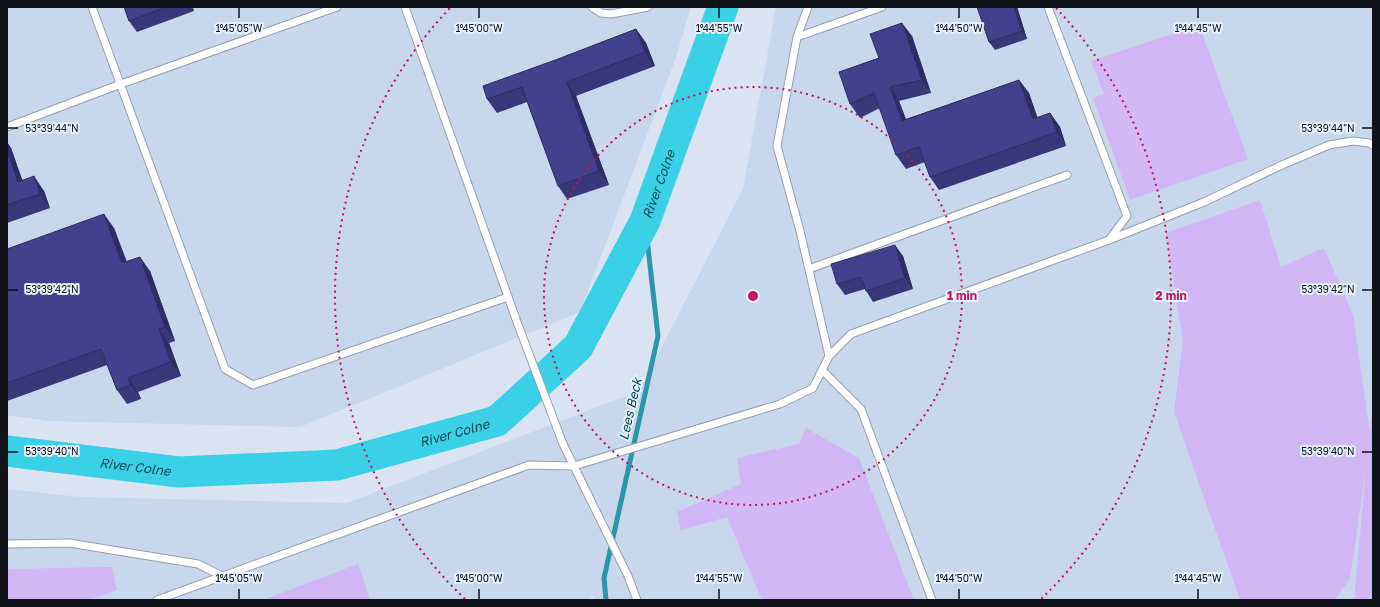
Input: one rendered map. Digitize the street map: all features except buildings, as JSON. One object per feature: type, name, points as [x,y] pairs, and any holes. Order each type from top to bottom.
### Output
[{"type":"lane","points":[[92,7],[225,369],[253,385],[508,297]]},
{"type":"lane","points":[[7,127],[121,84],[337,7]]},
{"type":"lane","points":[[405,7],[517,322],[563,444],[628,576],[637,600]]},
{"type":"lane","points":[[592,7],[601,13],[611,14],[648,7]]},
{"type":"lane","points":[[808,7],[797,37],[777,146],[800,231],[829,356]]},
{"type":"lane","points":[[797,37],[882,7]]},
{"type":"lane","points":[[1048,7],[1127,216],[1109,240]]},
{"type":"lane","points":[[157,600],[529,465],[574,466],[780,404],[813,388],[829,356],[851,334],[1109,240],[1204,202],[1282,165],[1329,145],[1353,141],[1373,145]]},
{"type":"lane","points":[[809,270],[1067,175]]},
{"type":"lane","points":[[822,370],[861,409],[932,600]]},
{"type":"lane","points":[[7,544],[69,543],[198,564],[222,576]]},
{"type":"shaded area","points":[[7,7],[691,7],[675,60],[580,312],[300,427],[48,421],[7,415]]},
{"type":"shaded area","points":[[776,7],[1373,7],[1373,402],[1354,600],[595,600],[593,595],[589,600],[7,600],[7,489],[80,497],[347,503],[639,391],[743,189]]},
{"type":"shaded area","points":[[1199,25],[1248,159],[1130,200],[1093,98],[1104,94],[1091,61]]},
{"type":"shaded area","points":[[1260,200],[1281,267],[1324,248],[1353,315],[1370,433],[1373,402],[1373,600],[1354,600],[1366,469],[1350,578],[1335,600],[1240,600],[1174,412],[1183,341],[1166,233]]},
{"type":"shaded area","points":[[806,428],[859,458],[914,600],[762,600],[727,517],[681,530],[677,512],[741,484],[737,458],[799,444]]},
{"type":"shaded area","points":[[358,564],[370,600],[263,600]]},
{"type":"shaded area","points":[[112,567],[117,590],[89,600],[7,600],[7,569]]},
{"type":"waterway","name":"River Colne","points":[[7,451],[179,472],[337,465],[497,421],[578,347],[645,221],[723,7]]},
{"type":"waterway","name":"Lees Beck","points":[[606,600],[604,578],[658,336],[645,221]]}]
